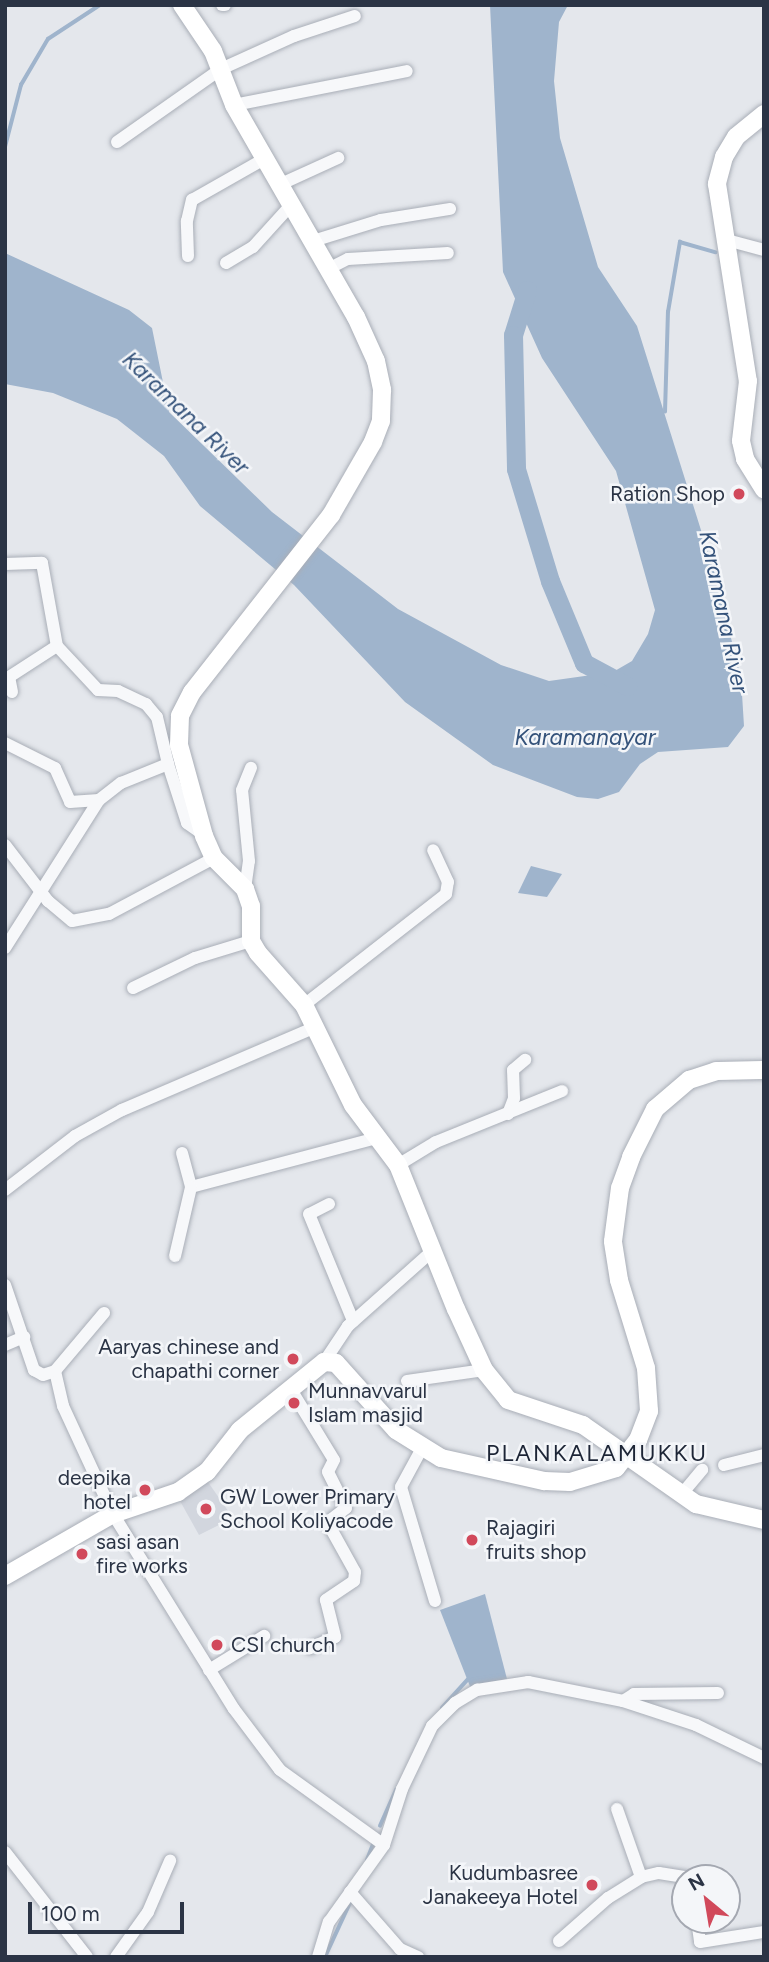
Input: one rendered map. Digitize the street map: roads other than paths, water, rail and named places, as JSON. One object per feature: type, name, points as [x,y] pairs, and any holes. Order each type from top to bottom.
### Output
[{"type":"street","points":[[188,7],[221,69],[234,105],[313,241],[376,361],[382,390],[382,421],[373,442],[331,515],[192,692],[180,716],[179,746],[204,836],[214,858],[245,890],[251,906],[251,941],[269,971],[304,1005],[353,1105],[398,1165],[431,1252],[484,1370],[508,1400],[583,1425],[696,1504],[764,1520]]},
{"type":"street","points":[[117,142],[221,69],[294,36],[355,16]]},
{"type":"street","points":[[234,105],[407,71]]},
{"type":"street","points":[[764,114],[736,137],[724,157],[717,184],[723,239],[747,369],[741,441],[749,467],[764,489]]},
{"type":"street","points":[[188,256],[187,221],[192,200],[265,158]]},
{"type":"street","points":[[281,184],[338,158]]},
{"type":"street","points":[[226,263],[253,247],[292,204]]},
{"type":"street","points":[[313,241],[381,220],[450,209]]},
{"type":"street","points":[[723,239],[764,250]]},
{"type":"street","points":[[328,269],[348,260],[448,253]]},
{"type":"street","points":[[5,564],[42,563],[57,646],[98,690],[118,691],[146,704],[157,716],[168,764],[187,823],[204,836]]},
{"type":"street","points":[[12,692],[9,677],[57,646]]},
{"type":"street","points":[[5,743],[55,768],[70,802],[99,800]]},
{"type":"street","points":[[5,948],[99,800],[131,778],[168,764]]},
{"type":"street","points":[[245,890],[249,862],[242,790],[251,768]]},
{"type":"street","points":[[5,845],[59,912],[72,921],[109,914],[214,858]]},
{"type":"street","points":[[304,1005],[446,894],[448,882],[433,850]]},
{"type":"street","points":[[133,988],[195,958],[251,941]]},
{"type":"street","points":[[5,1190],[75,1136],[122,1110],[316,1027]]},
{"type":"street","points":[[508,1114],[514,1098],[513,1070],[525,1060]]},
{"type":"street","points":[[324,1362],[335,1363],[384,1419],[421,1450],[465,1465],[570,1482],[608,1472],[628,1454],[649,1410],[650,1388],[614,1261],[615,1215],[631,1157],[655,1109],[689,1080],[716,1071],[764,1070]]},
{"type":"street","points":[[398,1165],[436,1142],[562,1091]]},
{"type":"street","points":[[191,1187],[377,1139]]},
{"type":"street","points":[[175,1256],[191,1187],[182,1153]]},
{"type":"street","points":[[329,1204],[309,1214],[353,1321]]},
{"type":"street","points":[[5,1576],[113,1514],[178,1492],[207,1472],[240,1430],[324,1362],[334,1341],[353,1321],[431,1252]]},
{"type":"street","points":[[5,1285],[37,1374],[55,1371],[104,1313]]},
{"type":"street","points":[[5,1345],[24,1337]]},
{"type":"street","points":[[407,1381],[484,1370]]},
{"type":"street","points":[[55,1371],[63,1405],[113,1514],[209,1670],[280,1770],[384,1844]]},
{"type":"street","points":[[290,1388],[334,1460],[328,1472],[346,1508],[332,1519],[330,1527],[355,1572],[354,1581],[326,1600],[335,1637],[310,1648]]},
{"type":"street","points":[[421,1450],[401,1488],[436,1601]]},
{"type":"street","points":[[724,1465],[764,1455]]},
{"type":"street","points":[[681,1495],[702,1469]]},
{"type":"street","points":[[209,1670],[264,1636]]},
{"type":"street","points":[[318,1957],[329,1922],[353,1895],[384,1844],[402,1788],[432,1726],[455,1703],[477,1690],[528,1682],[623,1701],[696,1725],[764,1758]]},
{"type":"street","points":[[623,1701],[634,1694],[718,1693]]},
{"type":"street","points":[[617,1809],[641,1877]]},
{"type":"street","points":[[5,1852],[87,1957]]},
{"type":"street","points":[[116,1957],[148,1912],[170,1861]]},
{"type":"street","points":[[559,1941],[608,1898],[641,1877],[659,1873],[671,1875]]},
{"type":"street","points":[[353,1895],[400,1949],[418,1957]]},
{"type":"street","points":[[699,1934],[700,1942],[764,1932]]},
{"type":"water","name":"Karamanayar","points":[[490,5],[568,5],[559,22],[554,81],[560,138],[598,267],[637,326],[716,578],[741,678],[744,726],[728,747],[658,752],[640,764],[619,792],[598,799],[577,797],[493,765],[405,702],[294,585],[200,506],[164,456],[117,419],[53,393],[5,384],[5,253],[129,310],[152,328],[169,412],[272,512],[398,609],[501,665],[549,681],[613,672],[632,661],[648,634],[655,610],[616,471],[542,358],[503,272]]},
{"type":"water","points":[[531,866],[562,874],[547,897],[518,893]]},
{"type":"water","points":[[485,1594],[507,1679],[471,1689],[440,1610]]},
{"type":"waterway","points":[[5,147],[21,85],[48,39],[100,5]]},
{"type":"waterway","points":[[665,412],[668,312],[680,242],[716,252]]},
{"type":"waterway","points":[[527,290],[513,335],[516,469],[550,581],[584,663],[627,686]]},
{"type":"waterway","points":[[442,1708],[470,1677]]},
{"type":"waterway","points":[[380,1826],[396,1790]]},
{"type":"waterway","points":[[367,1860],[374,1842]]},
{"type":"waterway","points":[[325,1957],[350,1903]]},
{"type":"place","name":"Ration Shop","points":[[739,494]]},
{"type":"place","name":"Aaryas chinese and chapathi corner","points":[[293,1359]]},
{"type":"place","name":"Munnavvarul Islam masjid","points":[[294,1403]]},
{"type":"place","name":"deepika hotel","points":[[145,1490]]},
{"type":"place","name":"GW Lower Primary School Koliyacode","points":[[206,1509]]},
{"type":"place","name":"Rajagiri fruits shop","points":[[472,1540]]},
{"type":"place","name":"sasi asan fire works","points":[[82,1554]]},
{"type":"place","name":"CSI church","points":[[217,1645]]},
{"type":"place","name":"Kudumbasree Janakeeya Hotel","points":[[592,1885]]},
{"type":"district","name":"PLANKALAMUKKU","points":[[597,1453]]},
{"type":"water label","name":"Karamana River","points":[[186,413]]},
{"type":"water label","name":"Karamana River","points":[[724,612]]}]
